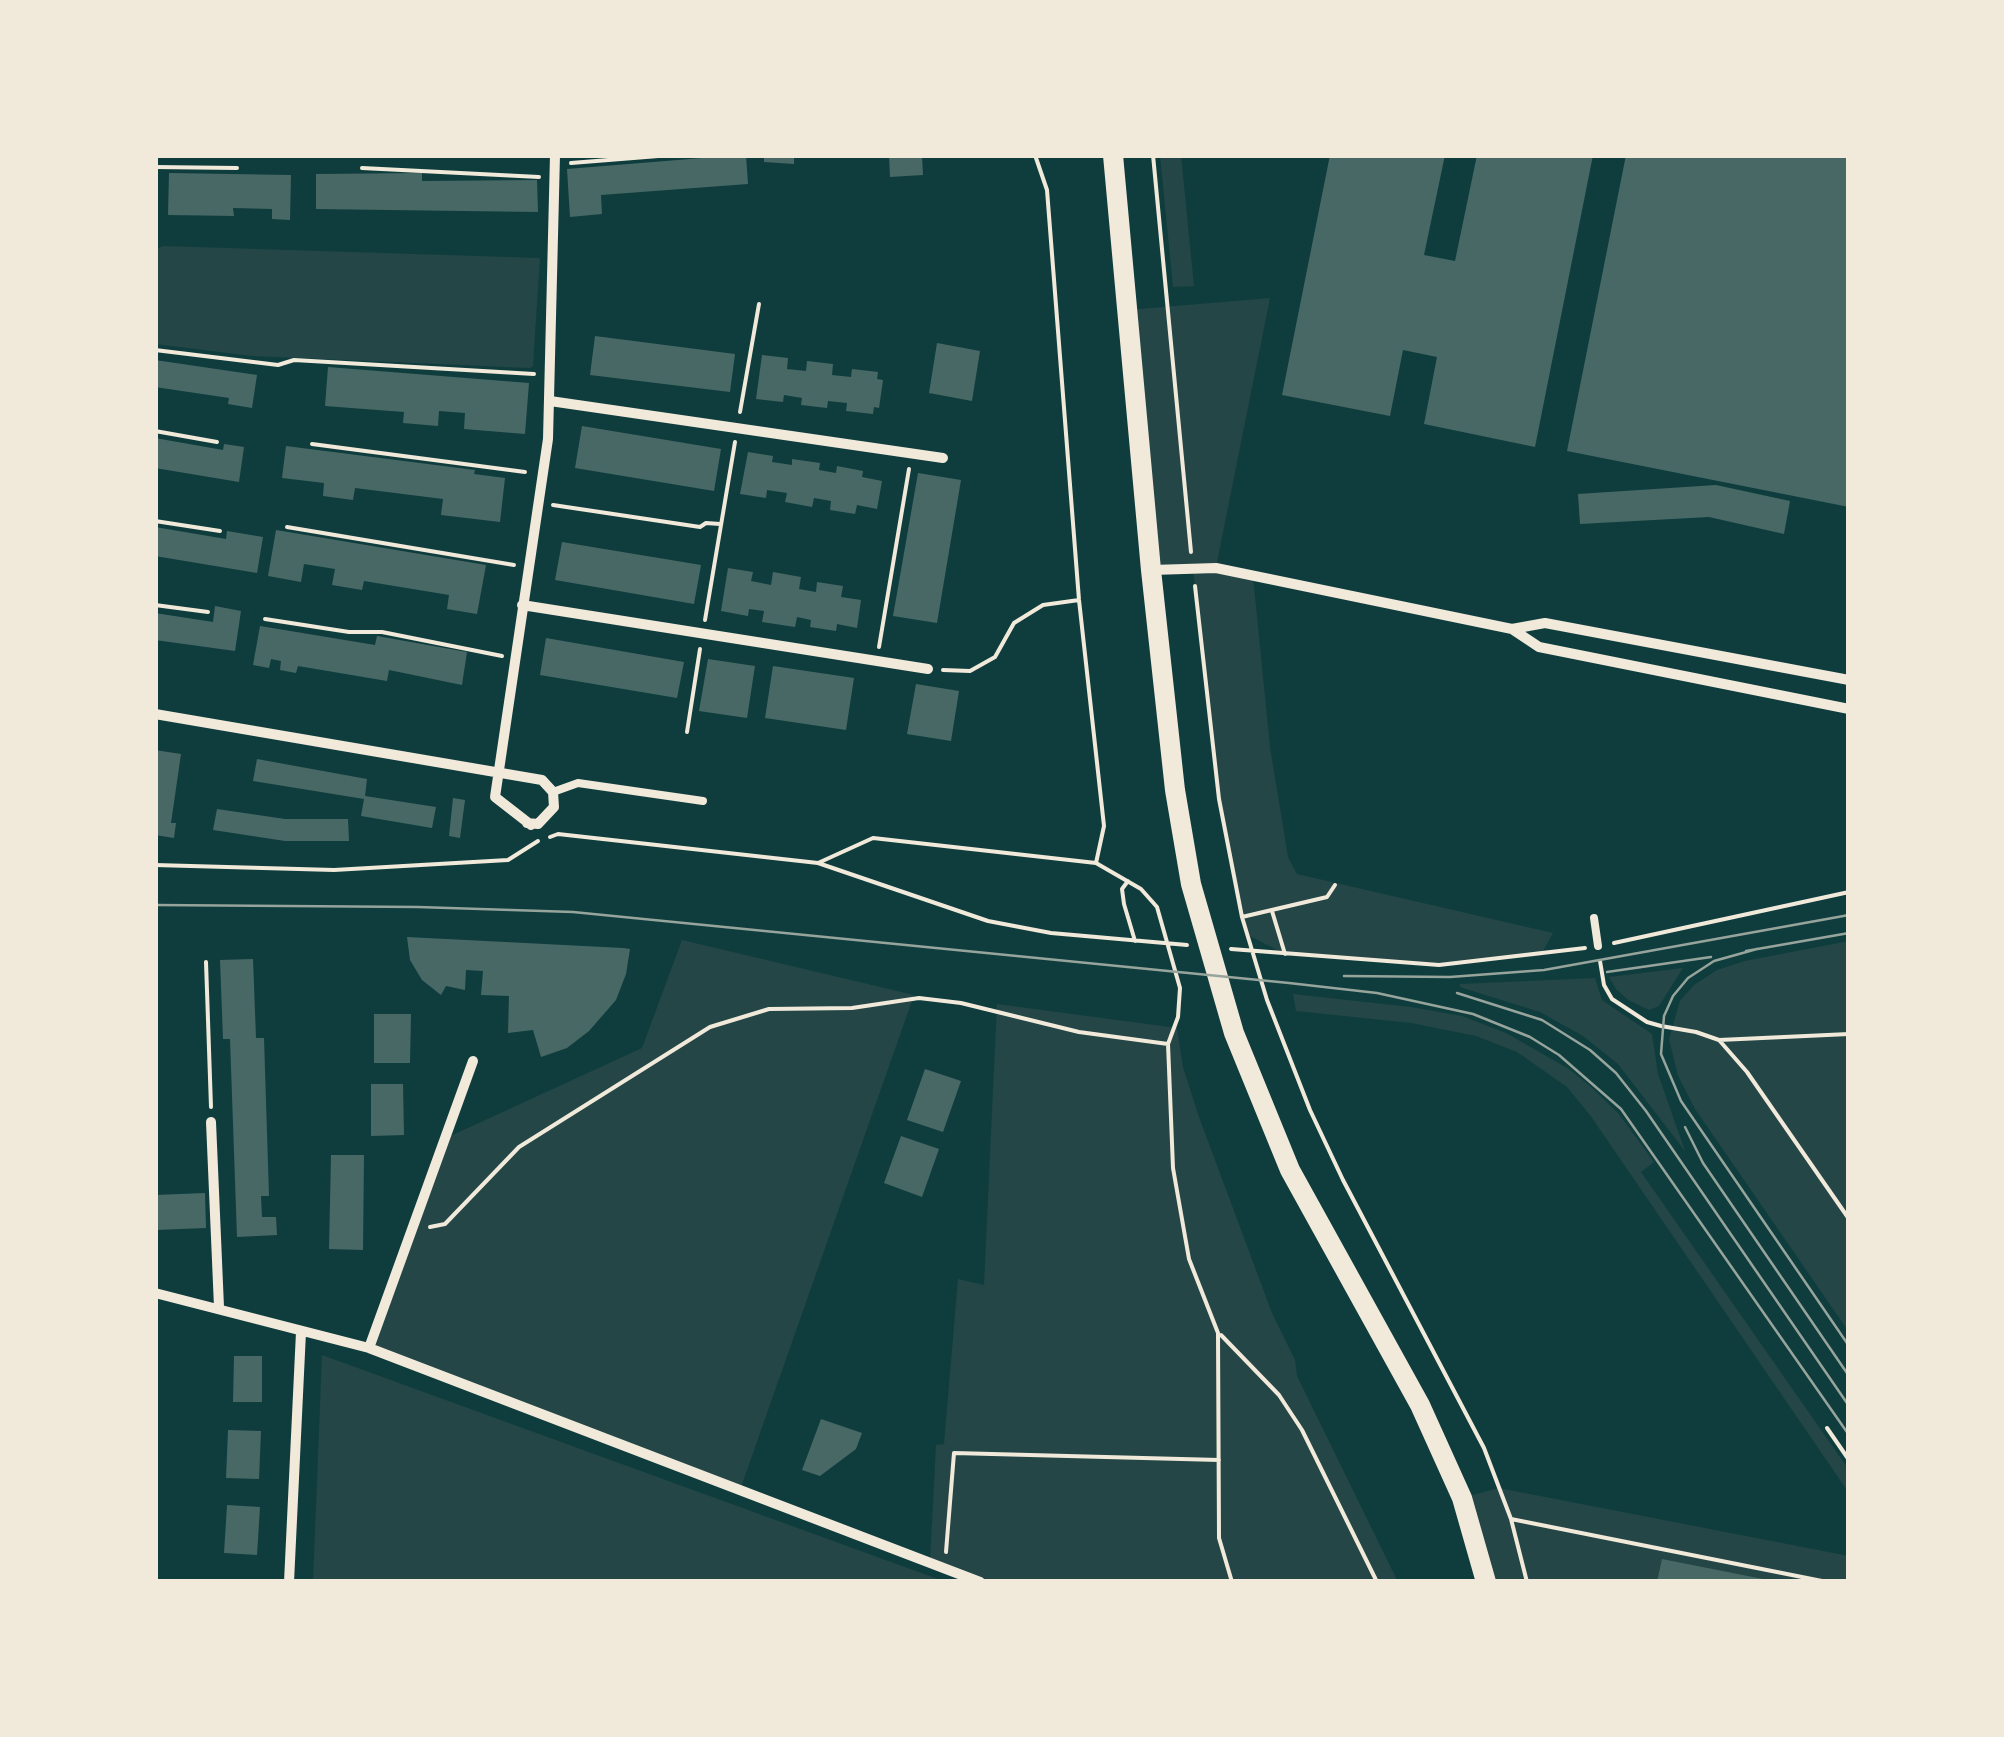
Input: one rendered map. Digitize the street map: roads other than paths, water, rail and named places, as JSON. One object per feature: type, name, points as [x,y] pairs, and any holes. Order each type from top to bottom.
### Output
[{"type":"main road","points":[[1113,155],[1151,570],[1175,790],[1191,884],[1234,1033],[1290,1170],[1420,1405],[1462,1498],[1486,1582]]},
{"type":"street","points":[[155,714],[498,774],[542,780],[553,792],[554,807],[547,817],[538,824],[525,822],[495,798],[498,774],[527,567],[543,474],[550,401],[555,159]]},
{"type":"street","points":[[550,401],[943,458]]},
{"type":"street","points":[[1151,570],[1216,568],[1512,628],[1545,623],[1849,680]]},
{"type":"street","points":[[522,605],[928,669]]},
{"type":"street","points":[[1512,628],[1540,647],[1849,709]]},
{"type":"street","points":[[368,1348],[473,1061]]},
{"type":"street","points":[[212,1122],[219,1308]]},
{"type":"street","points":[[155,1293],[368,1348],[980,1582]]},
{"type":"street","points":[[289,1582],[301,1332]]},
{"type":"lane","points":[[553,792],[578,783],[703,801]]},
{"type":"lane","points":[[1594,918],[1598,946]]},
{"type":"tram line","points":[[155,905],[573,912],[1289,983],[1377,993],[1473,1014],[1530,1037],[1559,1055],[1621,1109],[1849,1435]]},
{"type":"tram line","points":[[1344,976],[1450,977],[1544,970],[1849,915]]},
{"type":"tram line","points":[[1746,951],[1849,933]]},
{"type":"tram line","points":[[1757,949],[1714,961],[1688,978],[1673,996],[1664,1016],[1661,1054],[1681,1101],[1849,1346]]},
{"type":"tram line","points":[[1607,972],[1711,957]]},
{"type":"tram line","points":[[1457,993],[1542,1020],[1590,1050],[1616,1073],[1849,1406]]},
{"type":"tram line","points":[[1685,1127],[1703,1163],[1849,1376]]}]
